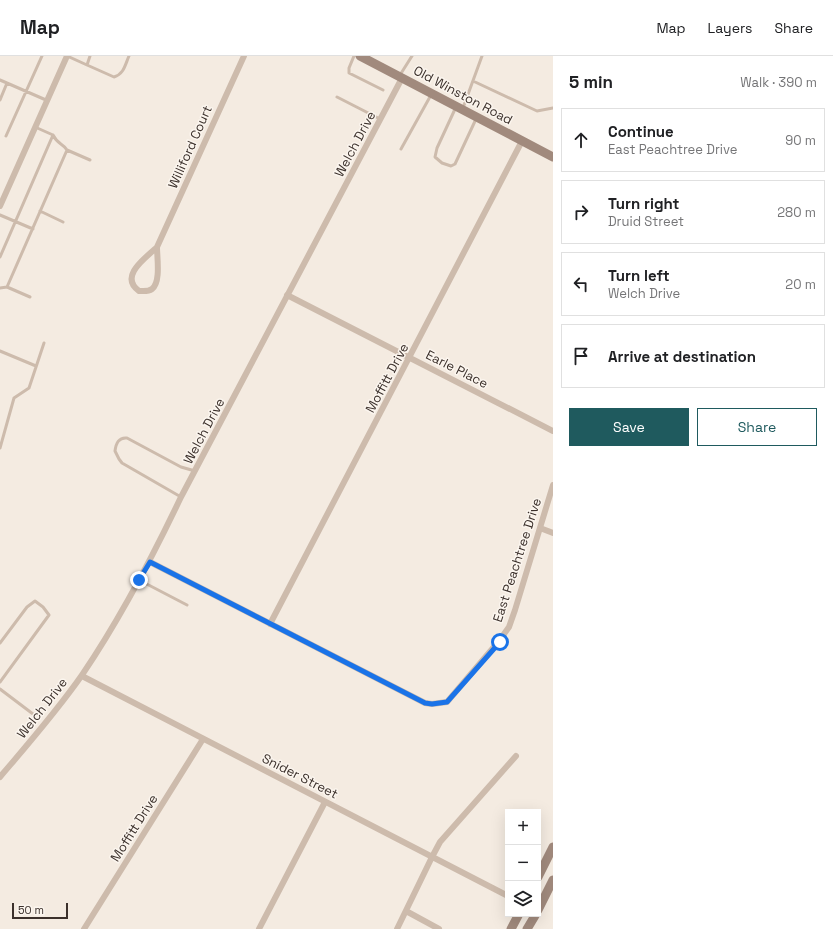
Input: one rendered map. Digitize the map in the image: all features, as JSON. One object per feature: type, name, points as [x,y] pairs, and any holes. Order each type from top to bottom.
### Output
[{"type":"street","points":[[0,206],[46,100],[67,56]]},
{"type":"street","name":"Williford Court","points":[[157,247],[158,267],[155,285],[152,289],[147,291],[139,291],[133,284],[133,272],[138,264],[157,247],[244,56]]},
{"type":"street","name":"Old Winston Road","points":[[360,56],[553,157]]},
{"type":"street","name":"Welch Drive","points":[[0,777],[50,719],[82,676],[108,635],[150,562],[181,497],[401,77]]},
{"type":"street","name":"Moffitt Drive","points":[[270,624],[522,141]]},
{"type":"street","name":"Earle Place","points":[[287,295],[553,432]]},
{"type":"street","name":"East Peachtree Drive","points":[[270,624],[425,703],[432,704],[447,702],[500,642],[509,627],[553,484]]},
{"type":"street","points":[[540,528],[553,533]]},
{"type":"street","points":[[150,562],[270,624]]},
{"type":"street","name":"Snider Street","points":[[82,676],[505,894]]},
{"type":"street","name":"Moffitt Drive","points":[[84,929],[203,739]]},
{"type":"street","points":[[397,929],[440,842],[516,756]]},
{"type":"street","points":[[259,929],[325,802]]},
{"type":"street","points":[[541,871],[553,847]]},
{"type":"street","points":[[541,904],[553,880]]},
{"type":"street","points":[[406,911],[440,929]]},
{"type":"street","points":[[511,929],[517,917]]},
{"type":"street","points":[[528,929],[534,917]]},
{"type":"lane","points":[[6,136],[42,56]]},
{"type":"lane","points":[[67,56],[114,77],[119,76],[122,72],[129,56]]},
{"type":"lane","points":[[87,65],[90,56]]},
{"type":"lane","points":[[354,56],[349,68],[350,72],[383,90]]},
{"type":"lane","points":[[401,77],[412,56]]},
{"type":"lane","points":[[477,117],[455,164],[451,166],[442,163],[435,157],[437,148],[473,81],[482,56]]},
{"type":"lane","points":[[0,80],[46,100]]},
{"type":"lane","points":[[473,81],[537,111],[553,108]]},
{"type":"lane","points":[[0,100],[7,83]]},
{"type":"lane","points":[[401,149],[432,94]]},
{"type":"lane","points":[[336,97],[380,119]]},
{"type":"lane","points":[[34,127],[53,135],[57,142],[65,146],[67,150],[90,160]]},
{"type":"lane","points":[[0,257],[53,135]]},
{"type":"lane","points":[[7,288],[67,150]]},
{"type":"lane","points":[[40,211],[63,222]]},
{"type":"lane","points":[[0,215],[33,229]]},
{"type":"lane","points":[[0,288],[7,288],[30,297]]},
{"type":"lane","points":[[0,448],[14,398],[29,388],[44,343]]},
{"type":"lane","points":[[0,351],[36,366]]},
{"type":"lane","points":[[181,497],[121,462],[115,451],[117,442],[123,438],[127,438],[181,467],[195,471]]},
{"type":"lane","points":[[139,580],[187,605]]},
{"type":"lane","points":[[0,643],[26,608],[34,601],[43,607],[49,615],[0,682]]},
{"type":"lane","points":[[0,689],[33,714]]},
{"type":"route","points":[[139,580],[150,562],[425,703],[432,704],[447,702],[500,642]]}]
